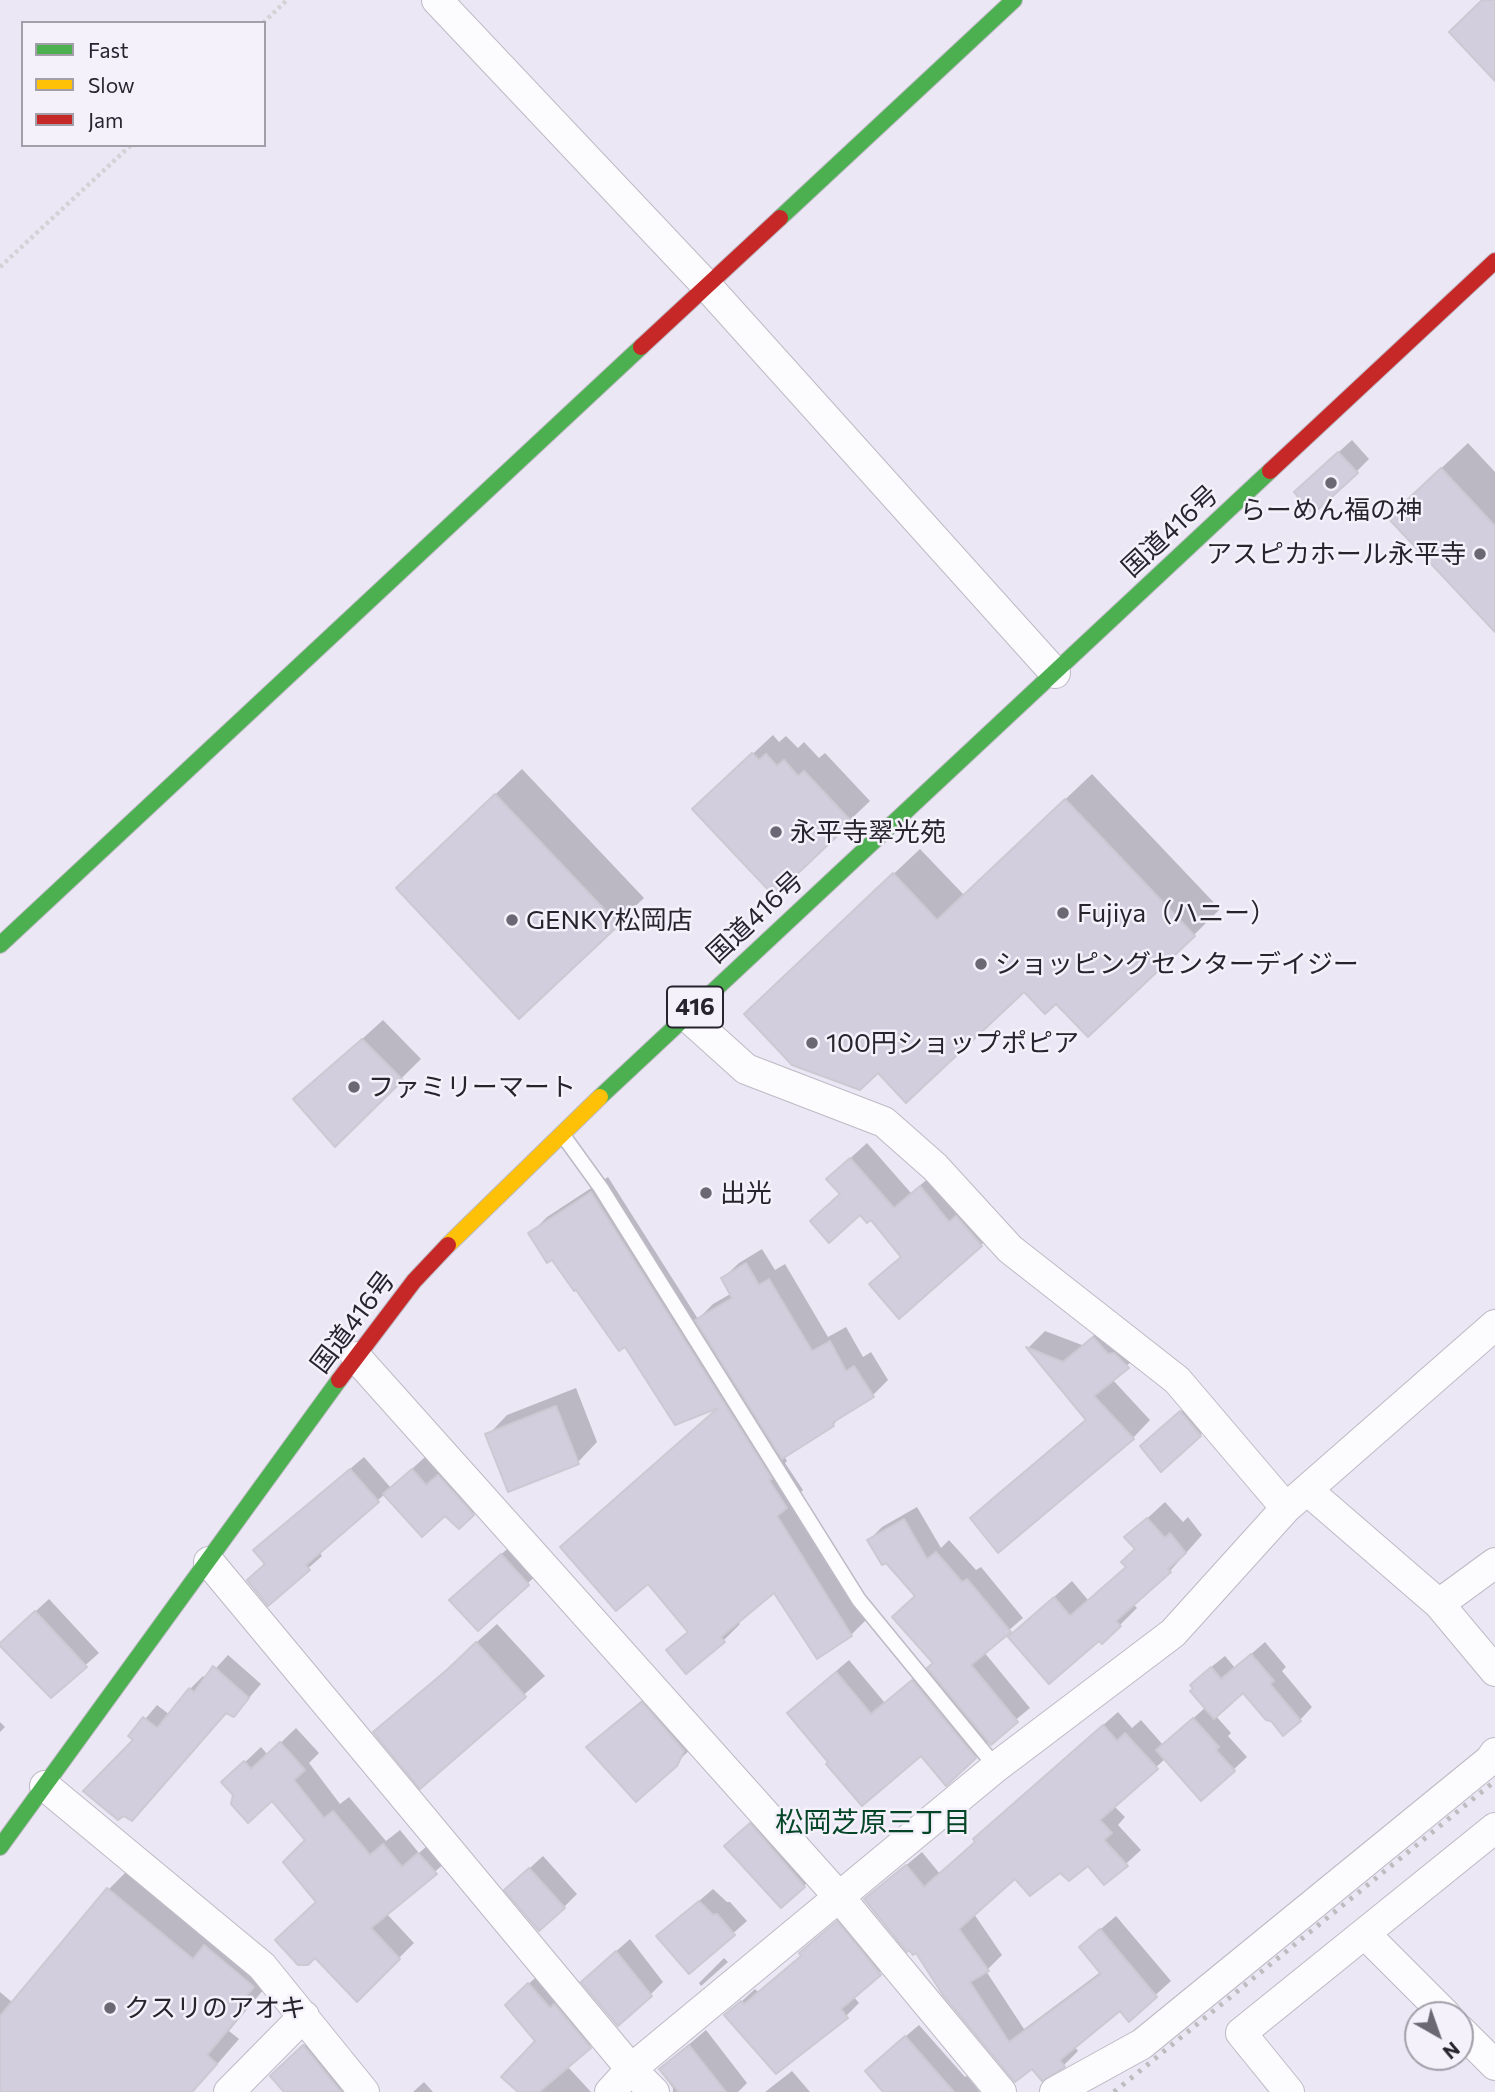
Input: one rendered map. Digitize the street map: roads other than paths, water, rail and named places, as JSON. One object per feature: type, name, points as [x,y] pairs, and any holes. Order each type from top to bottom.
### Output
[{"type":"main road","points":[[0,945],[1014,0]]},
{"type":"main road","name":"国道416号","points":[[0,1847],[356,1357],[415,1281],[457,1234],[686,1015],[1495,261]]},
{"type":"street","points":[[436,0],[707,286],[1055,673]]},
{"type":"street","points":[[686,1015],[746,1069],[884,1122],[935,1167],[1010,1249],[1178,1380],[1297,1499],[1439,1604],[1495,1671]]},
{"type":"street","points":[[610,2092],[631,2070],[996,1767],[1173,1633],[1297,1499],[1495,1325]]},
{"type":"street","points":[[356,1357],[840,1898],[1001,2092]]},
{"type":"street","points":[[209,1562],[631,2070],[654,2092]]},
{"type":"street","points":[[1439,1604],[1495,1563]]},
{"type":"street","points":[[1055,2092],[1142,2044],[1490,1759],[1495,1752]]},
{"type":"street","points":[[45,1786],[262,1966],[364,2092]]},
{"type":"street","points":[[1289,2092],[1241,2033],[1495,1828]]},
{"type":"street","points":[[1365,1934],[1432,2001]]},
{"type":"street","points":[[229,2092],[304,2016]]},
{"type":"street","points":[[1474,2044],[1495,2065]]},
{"type":"lane","points":[[561,1133],[601,1188],[859,1600],[996,1767]]},
{"type":"railway","points":[[1114,2092],[1495,1781]]},
{"type":"place","name":"らーめん福の神","points":[[1331,483]]},
{"type":"place","name":"アスピカホール永平寺","points":[[1480,554]]},
{"type":"place","name":"永平寺翠光苑","points":[[776,832]]},
{"type":"place","name":"Fujiya（ハニー）","points":[[1063,913]]},
{"type":"place","name":"GENKY松岡店","points":[[512,920]]},
{"type":"place","name":"ショッピングセンターデイジー","points":[[981,964]]},
{"type":"place","name":"100円ショップポピア","points":[[812,1043]]},
{"type":"place","name":"ファミリーマート","points":[[354,1087]]},
{"type":"place","name":"出光","points":[[706,1193]]},
{"type":"place","name":"クスリのアオキ","points":[[110,2008]]},
{"type":"district","name":"松岡芝原三丁目","points":[[873,1823]]}]
